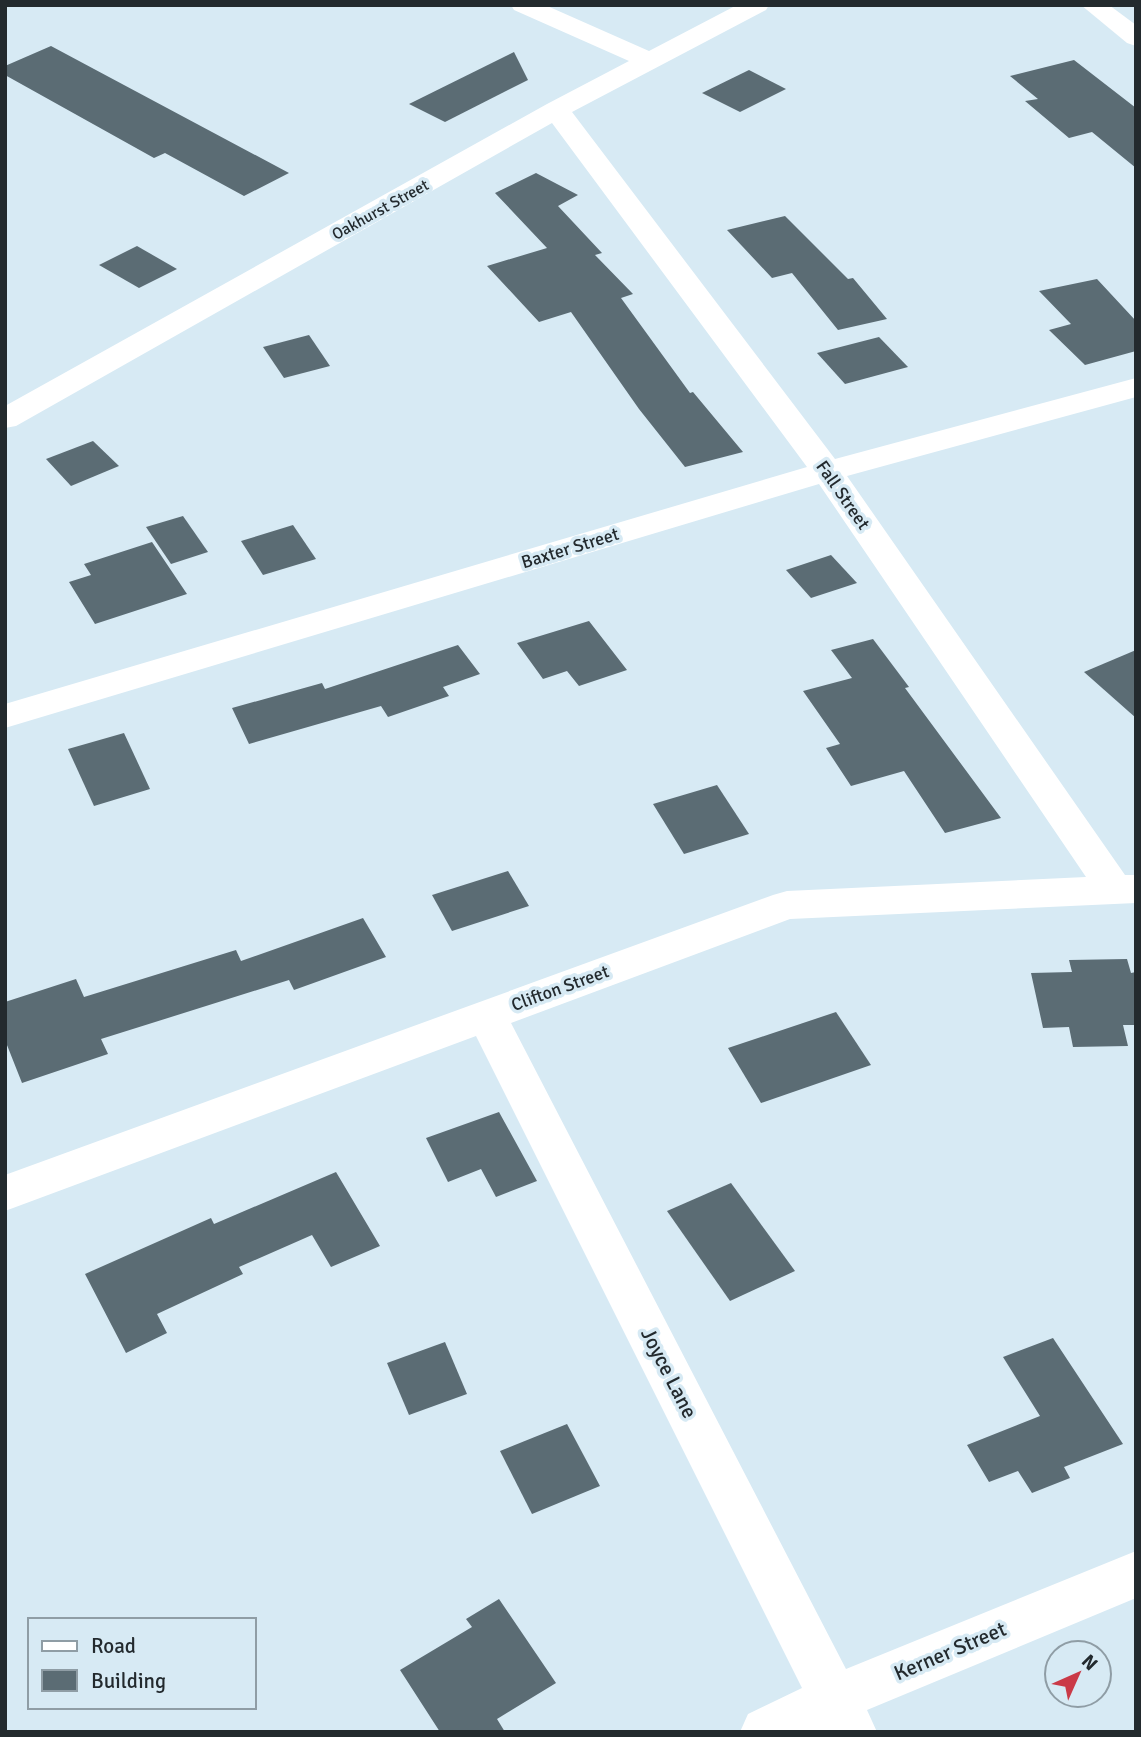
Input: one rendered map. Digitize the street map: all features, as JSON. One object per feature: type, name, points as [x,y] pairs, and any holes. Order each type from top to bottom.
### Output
[{"type":"street","points":[[523,5],[650,61]]},
{"type":"street","name":"Oakhurst Street","points":[[5,419],[556,110],[757,5]]},
{"type":"street","points":[[1093,5],[1136,38]]},
{"type":"street","name":"Fall Street","points":[[556,110],[827,471],[1125,889]]},
{"type":"street","name":"Baxter Street","points":[[5,716],[827,471],[1136,387]]},
{"type":"street","name":"Clifton Street","points":[[5,1193],[787,905],[1125,889]]},
{"type":"street","name":"Joyce Lane","points":[[486,1014],[844,1715]]},
{"type":"street","name":"Kerner Street","points":[[766,1732],[844,1715],[1136,1574]]},
{"type":"building","points":[[51,46],[289,173],[244,196],[165,153],[154,158],[5,75],[5,66]]},
{"type":"building","points":[[514,52],[528,80],[445,122],[409,104]]},
{"type":"building","points":[[1074,60],[1136,108],[1136,168],[1092,132],[1069,138],[1025,101],[1038,99],[1010,76]]},
{"type":"building","points":[[749,70],[786,89],[740,112],[702,93]]},
{"type":"building","points":[[536,173],[578,195],[558,206],[602,253],[595,255],[633,294],[621,298],[690,393],[693,392],[743,452],[685,467],[639,409],[571,312],[539,322],[487,266],[547,248],[495,193]]},
{"type":"building","points":[[785,216],[848,279],[853,278],[887,319],[838,330],[792,273],[772,278],[727,230]]},
{"type":"building","points":[[137,246],[177,269],[139,288],[99,265]]},
{"type":"building","points":[[1097,279],[1136,321],[1136,351],[1085,365],[1049,330],[1071,324],[1039,291]]},
{"type":"building","points":[[309,335],[330,366],[284,378],[263,347]]},
{"type":"building","points":[[879,337],[908,367],[845,384],[817,353]]},
{"type":"building","points":[[93,441],[119,466],[71,486],[46,459]]},
{"type":"building","points":[[183,516],[208,552],[171,564],[146,527]]},
{"type":"building","points":[[293,525],[316,559],[263,575],[241,541]]},
{"type":"building","points":[[152,542],[187,594],[95,624],[69,582],[91,575],[84,564]]},
{"type":"building","points":[[831,555],[857,583],[811,598],[786,570]]},
{"type":"building","points":[[589,621],[627,670],[579,686],[567,671],[543,679],[517,643]]},
{"type":"building","points":[[873,639],[909,687],[905,688],[1001,818],[945,833],[904,771],[851,786],[826,748],[840,744],[803,691],[852,678],[831,650]]},
{"type":"building","points":[[458,645],[480,674],[443,687],[449,696],[388,717],[381,706],[249,744],[232,708],[322,683],[325,689]]},
{"type":"building","points":[[1136,650],[1136,718],[1084,672]]},
{"type":"building","points":[[124,733],[150,789],[94,806],[68,749]]},
{"type":"building","points":[[717,785],[749,834],[684,854],[653,804]]},
{"type":"building","points":[[508,871],[529,906],[452,931],[432,895]]},
{"type":"building","points":[[363,918],[386,957],[294,990],[289,980],[101,1039],[108,1054],[22,1083],[5,1040],[5,1002],[76,979],[84,997],[236,950],[241,961]]},
{"type":"building","points":[[1127,959],[1131,973],[1136,972],[1136,1025],[1123,1025],[1128,1046],[1073,1047],[1069,1027],[1043,1028],[1031,973],[1072,972],[1069,960]]},
{"type":"building","points":[[836,1012],[871,1065],[761,1103],[728,1048]]},
{"type":"building","points":[[499,1112],[537,1181],[496,1197],[481,1169],[448,1182],[426,1138]]},
{"type":"building","points":[[336,1172],[380,1246],[331,1267],[312,1235],[239,1267],[243,1274],[157,1314],[167,1333],[126,1353],[85,1274],[211,1218],[214,1224]]},
{"type":"building","points":[[731,1183],[795,1271],[730,1301],[667,1211]]},
{"type":"building","points":[[1053,1338],[1123,1444],[1064,1467],[1070,1478],[1032,1493],[1018,1471],[989,1482],[967,1445],[1040,1416],[1003,1357]]},
{"type":"building","points":[[445,1342],[467,1394],[409,1415],[387,1363]]},
{"type":"building","points":[[567,1424],[600,1486],[532,1514],[500,1451]]},
{"type":"building","points":[[499,1599],[556,1683],[497,1719],[505,1732],[440,1732],[400,1670],[472,1627],[466,1619]]}]
